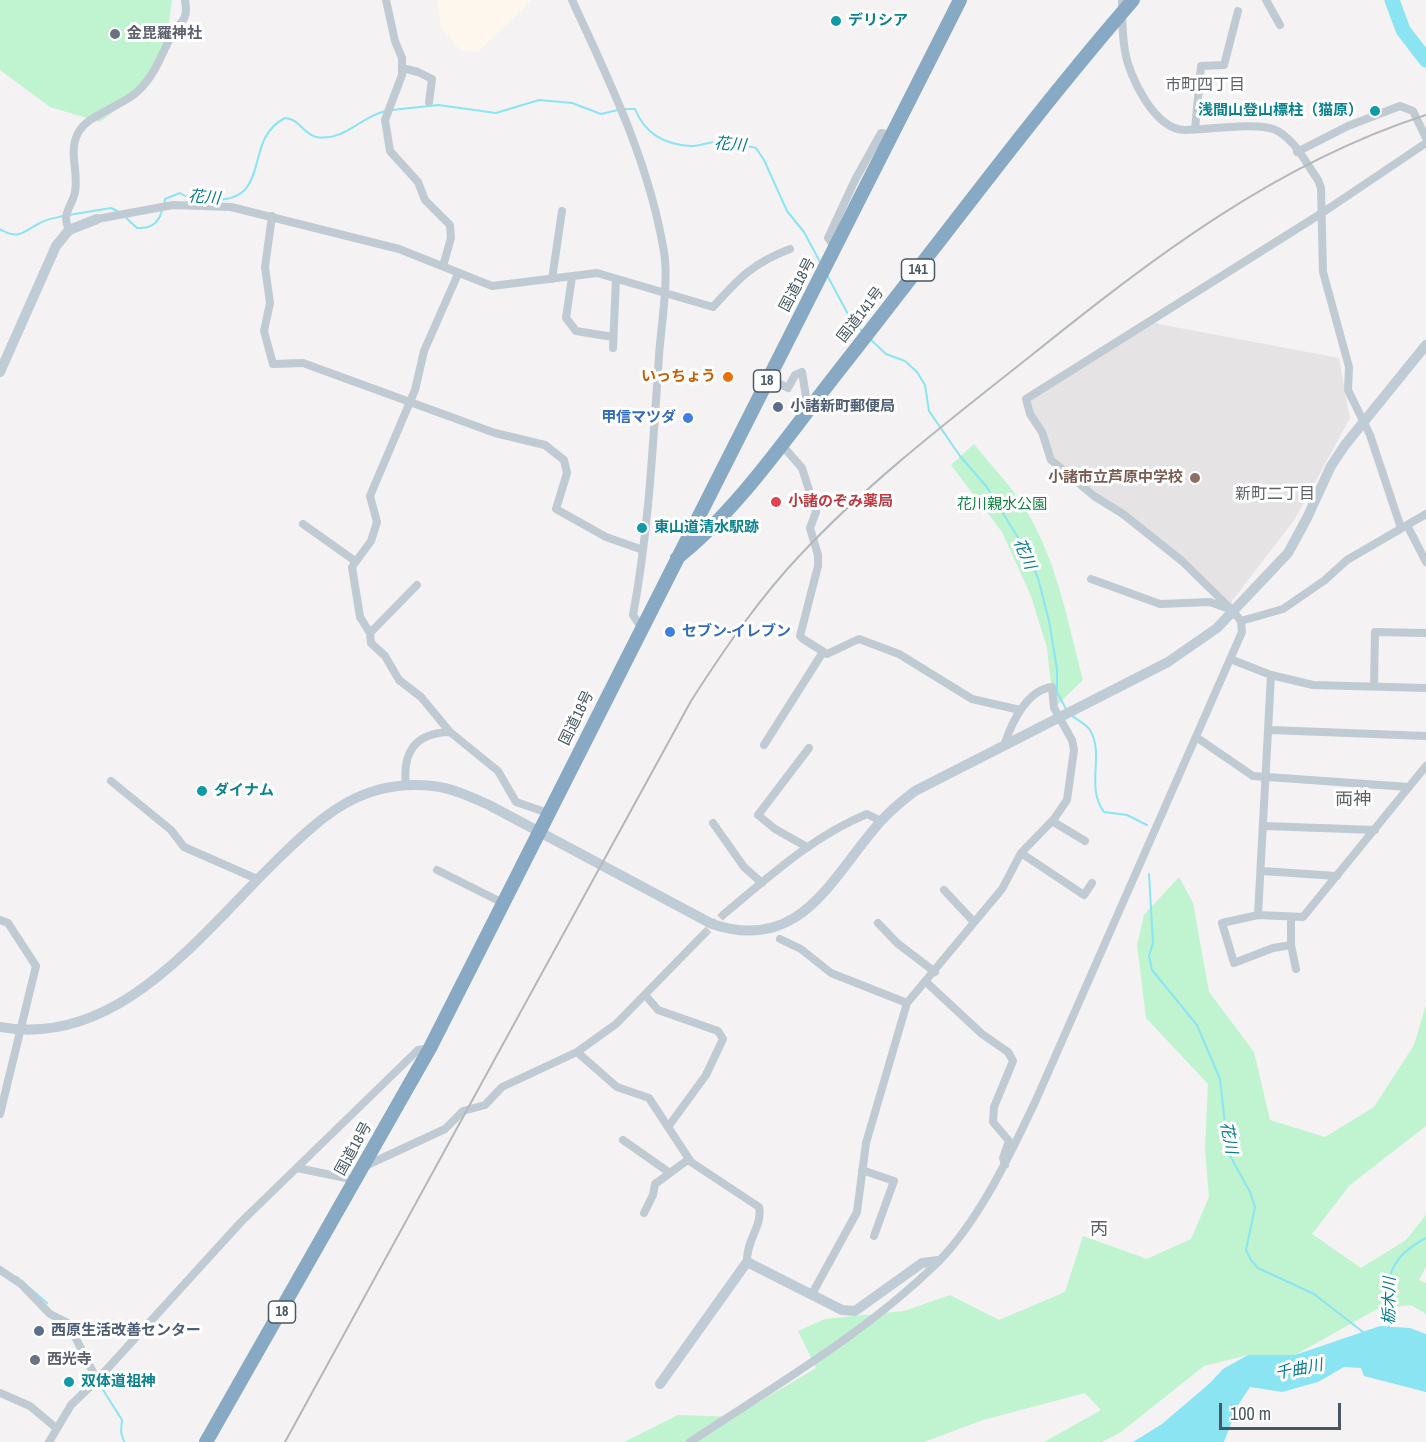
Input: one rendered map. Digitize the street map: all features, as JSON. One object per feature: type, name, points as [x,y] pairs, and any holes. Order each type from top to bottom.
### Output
[{"type":"highway","name":"国道18号","points":[[206,1442],[430,1048],[698,514],[836,249],[960,0]]},
{"type":"highway","name":"国道141号","points":[[675,560],[695,546],[781,444],[1122,6],[1133,0]]},
{"type":"highway","points":[[698,514],[703,521],[713,526]]},
{"type":"street","points":[[69,230],[66,214],[75,192],[73,160],[77,134],[86,123],[136,93],[150,77],[174,33],[183,24],[186,12],[184,0]]},
{"type":"street","points":[[386,0],[395,42],[402,58],[402,68],[385,120],[390,151],[418,182],[425,200],[450,225],[452,238],[443,266]]},
{"type":"street","points":[[572,0],[633,134],[650,189],[664,254],[663,294],[643,550],[633,615],[641,627]]},
{"type":"street","points":[[1266,0],[1280,26]]},
{"type":"street","points":[[1122,6],[1125,53],[1154,115],[1165,125],[1182,130],[1271,128],[1286,136],[1318,180],[1322,213],[1323,272],[1349,367],[1348,390],[1364,420],[1404,526],[1426,562]]},
{"type":"street","points":[[1195,129],[1201,66],[1224,65],[1238,11]]},
{"type":"street","points":[[402,68],[432,79],[429,102]]},
{"type":"street","points":[[1297,152],[1358,122],[1400,106],[1413,111],[1426,138]]},
{"type":"street","points":[[690,1442],[828,1350],[899,1296],[938,1262],[977,1210],[1005,1165],[1242,632],[1241,621],[1233,611],[1182,561],[1051,460],[1041,432],[1029,414],[1026,399],[1322,213],[1426,143]]},
{"type":"street","points":[[0,372],[40,277],[56,246],[69,230],[97,219],[173,205],[231,207],[272,216],[399,249],[492,286],[597,273],[713,308],[745,273],[763,259],[790,249]]},
{"type":"street","points":[[552,279],[562,211]]},
{"type":"street","points":[[272,216],[265,267],[270,303],[264,331],[273,364],[303,363],[452,415],[495,433],[545,445],[558,452],[564,460],[567,473],[556,509],[606,537],[643,550]]},
{"type":"street","points":[[458,274],[424,351],[410,402],[370,496],[377,522],[371,541],[352,567],[360,617],[370,633],[371,644],[385,656],[399,680],[421,697],[450,732],[498,771],[516,802],[548,813]]},
{"type":"street","points":[[572,277],[566,318],[576,331],[613,337]]},
{"type":"street","points":[[613,348],[616,279]]},
{"type":"street","points":[[0,1028],[22,1029],[72,1024],[124,1002],[162,974],[257,879],[334,808],[364,794],[406,786],[433,786],[452,790],[489,805],[712,924],[740,931],[785,925],[813,905],[881,821],[915,791],[1005,743],[1168,662],[1199,642],[1233,611],[1288,553],[1308,518],[1331,466],[1364,420],[1426,345]]},
{"type":"street","points":[[768,378],[788,388],[795,375],[802,372],[808,410]]},
{"type":"street","points":[[781,444],[802,468],[816,512],[810,535],[818,555],[818,566],[800,636],[827,654],[859,639],[899,654],[972,699],[1020,710]]},
{"type":"street","points":[[1241,621],[1283,609],[1325,580],[1347,560],[1426,514]]},
{"type":"street","points":[[303,524],[355,561]]},
{"type":"street","points":[[1091,579],[1160,604],[1210,602],[1233,611]]},
{"type":"street","points":[[370,633],[417,585]]},
{"type":"street","points":[[1374,686],[1375,632],[1426,633]]},
{"type":"street","points":[[764,745],[823,652]]},
{"type":"street","points":[[1230,659],[1271,675],[1313,685],[1426,687]]},
{"type":"street","points":[[1258,915],[1270,730],[1271,675]]},
{"type":"street","points":[[812,1294],[857,1212],[866,1143],[907,1003],[1002,889],[1021,853],[1052,821],[1067,800],[1074,750],[1062,715],[1052,699],[1052,687],[1044,688],[1020,710],[1005,743]]},
{"type":"street","points":[[1270,730],[1426,736]]},
{"type":"street","points":[[406,786],[404,766],[409,751],[420,740],[434,732],[450,732]]},
{"type":"street","points":[[1196,737],[1253,776],[1409,787]]},
{"type":"street","points":[[807,847],[775,829],[758,815],[809,748]]},
{"type":"street","points":[[1291,945],[1273,948],[1234,963],[1222,923],[1258,915],[1303,917],[1426,766]]},
{"type":"street","points":[[111,781],[171,830],[184,847],[257,879]]},
{"type":"street","points":[[724,914],[807,847],[837,826],[867,814],[881,821]]},
{"type":"street","points":[[1052,821],[1085,842]]},
{"type":"street","points":[[713,823],[744,867],[762,883]]},
{"type":"street","points":[[1264,826],[1375,830]]},
{"type":"street","points":[[1021,853],[1084,895],[1092,883]]},
{"type":"street","points":[[436,870],[503,903]]},
{"type":"street","points":[[1262,871],[1337,876]]},
{"type":"street","points":[[944,890],[974,921]]},
{"type":"street","points":[[1291,917],[1291,945],[1296,969]]},
{"type":"street","points":[[0,920],[8,923],[36,966],[0,1114]]},
{"type":"street","points":[[878,923],[897,943],[935,972]]},
{"type":"street","points":[[363,1167],[445,1129],[463,1111],[484,1105],[502,1088],[577,1052],[616,1024],[646,996],[703,935]]},
{"type":"street","points":[[780,939],[801,949],[831,973],[907,1003]]},
{"type":"street","points":[[925,981],[982,1034],[1008,1052],[1013,1061],[994,1107],[993,1122],[1009,1141],[1003,1158],[1005,1165]]},
{"type":"street","points":[[646,996],[658,1010],[718,1031],[723,1039],[706,1075],[668,1127]]},
{"type":"street","points":[[49,1442],[55,1427],[71,1405],[97,1380],[241,1222],[418,1050],[430,1048]]},
{"type":"street","points":[[577,1052],[617,1087],[649,1098],[689,1159],[706,1174],[759,1207],[761,1216],[746,1248],[747,1262],[660,1384]]},
{"type":"street","points":[[623,1140],[670,1173]]},
{"type":"street","points":[[644,1213],[654,1195],[655,1184],[689,1159]]},
{"type":"street","points":[[297,1168],[356,1180]]},
{"type":"street","points":[[862,1170],[894,1182],[874,1236]]},
{"type":"street","points":[[747,1262],[842,1310],[855,1311],[922,1263],[938,1262]]},
{"type":"street","points":[[0,1270],[21,1284],[50,1314],[68,1323],[97,1380]]},
{"type":"street","points":[[0,1393],[30,1406],[55,1427]]},
{"type":"shaded area","points":[[437,0],[532,0],[478,52],[460,50],[441,28]]},
{"type":"shaded area","name":"小諸市立芦原中学校","points":[[1148,322],[1339,358],[1350,418],[1295,519],[1232,601],[1233,611],[1165,549],[1051,460],[1026,399]]},
{"type":"green space","points":[[0,0],[172,0],[166,45],[147,86],[100,122],[50,107],[0,70]]},
{"type":"green space","name":"花川親水公園","points":[[974,444],[1013,491],[1031,518],[1051,562],[1083,680],[1054,708],[1047,648],[1031,596],[1002,532],[951,465]]},
{"type":"green space","points":[[1179,877],[1193,903],[1209,992],[1254,1052],[1270,1120],[1325,1137],[1374,1107],[1414,1045],[1426,1005],[1426,1126],[1350,1185],[1312,1234],[1361,1268],[1406,1240],[1426,1215],[1426,1267],[1419,1280],[1426,1283],[1426,1314],[1411,1305],[1377,1309],[1295,1355],[1248,1355],[1204,1366],[1121,1432],[1102,1442],[1044,1442],[1101,1410],[1085,1393],[983,1420],[924,1442],[624,1442],[678,1415],[734,1417],[816,1368],[798,1331],[825,1319],[904,1311],[950,1295],[999,1320],[1065,1292],[1083,1236],[1147,1259],[1191,1239],[1209,1197],[1205,1149],[1208,1084],[1146,1018],[1137,945],[1144,915]]},
{"type":"water","name":"千曲川","points":[[1380,1326],[1410,1328],[1426,1334],[1426,1392],[1364,1376],[1361,1368],[1344,1367],[1318,1382],[1282,1392],[1250,1387],[1238,1405],[1224,1442],[1133,1442],[1162,1424],[1223,1369],[1248,1355],[1295,1355]]},
{"type":"waterway","name":"栃木川","points":[[1392,0],[1403,30],[1426,60]]},
{"type":"waterway","name":"花川","points":[[392,110],[438,105],[496,113],[539,100],[572,103],[601,114],[618,110]]},
{"type":"waterway","name":"花川","points":[[623,109],[635,109],[650,131],[672,143],[693,146],[723,142],[756,148],[764,160],[787,211],[804,232],[820,262]]},
{"type":"waterway","name":"花川","points":[[164,205],[165,199],[180,193],[193,199],[216,200],[234,197],[245,190],[252,179],[264,140],[272,128],[285,118],[294,121],[316,137],[326,138],[344,132],[386,111]]},
{"type":"waterway","name":"花川","points":[[69,215],[111,208],[121,213]]},
{"type":"waterway","name":"花川","points":[[125,217],[137,228],[146,227],[156,222],[162,210]]},
{"type":"waterway","name":"花川","points":[[0,229],[7,233],[21,234],[45,220],[63,216]]},
{"type":"waterway","name":"花川","points":[[827,275],[850,318],[862,331]]},
{"type":"waterway","name":"花川","points":[[870,339],[886,354],[905,361],[917,372],[925,385],[929,411],[960,456],[986,486],[1027,552],[1038,578],[1049,621],[1057,669],[1057,692],[1066,709]]},
{"type":"waterway","name":"花川","points":[[1071,715],[1090,730],[1094,740],[1096,792],[1104,812],[1127,815],[1147,825]]},
{"type":"waterway","name":"花川","points":[[1149,874],[1153,943],[1149,956],[1152,970],[1197,1025],[1220,1079],[1228,1152],[1250,1192],[1255,1207],[1246,1250],[1258,1268],[1314,1294],[1363,1332],[1363,1335]]},
{"type":"waterway","name":"栃木川","points":[[1389,1329],[1388,1287],[1394,1265],[1401,1256],[1426,1238]]},
{"type":"waterway","points":[[17,1277],[47,1303]]},
{"type":"waterway","points":[[100,1385],[122,1420],[121,1432],[124,1442]]},
{"type":"tunnel","points":[[703,935],[724,914]]},
{"type":"railway","points":[[285,1442],[691,701],[744,624],[787,569],[856,500],[912,451],[1074,321],[1167,251],[1265,188],[1317,160],[1370,135],[1426,115]]},
{"type":"place","name":"デリシア","points":[[836,21]]},
{"type":"place","name":"金毘羅神社","points":[[115,34]]},
{"type":"place","name":"浅間山登山標柱（猫原）","points":[[1375,111]]},
{"type":"place","name":"いっちょう","points":[[728,377]]},
{"type":"place","name":"小諸新町郵便局","points":[[778,407]]},
{"type":"place","name":"甲信マツダ","points":[[688,418]]},
{"type":"place","name":"小諸市立芦原中学校","points":[[1195,478]]},
{"type":"place","name":"小諸のぞみ薬局","points":[[776,502]]},
{"type":"place","name":"東山道清水駅跡","points":[[642,528]]},
{"type":"place","name":"セブン-イレブン","points":[[670,632]]},
{"type":"place","name":"ダイナム","points":[[202,791]]},
{"type":"place","name":"西原生活改善センター","points":[[39,1331]]},
{"type":"place","name":"西光寺","points":[[35,1360]]},
{"type":"place","name":"双体道祖神","points":[[69,1382]]},
{"type":"district","name":"市町四丁目","points":[[1205,86]]},
{"type":"district","name":"新町二丁目","points":[[1275,495]]},
{"type":"district","name":"両神","points":[[1353,800]]},
{"type":"district","name":"丙","points":[[1099,1230]]}]
